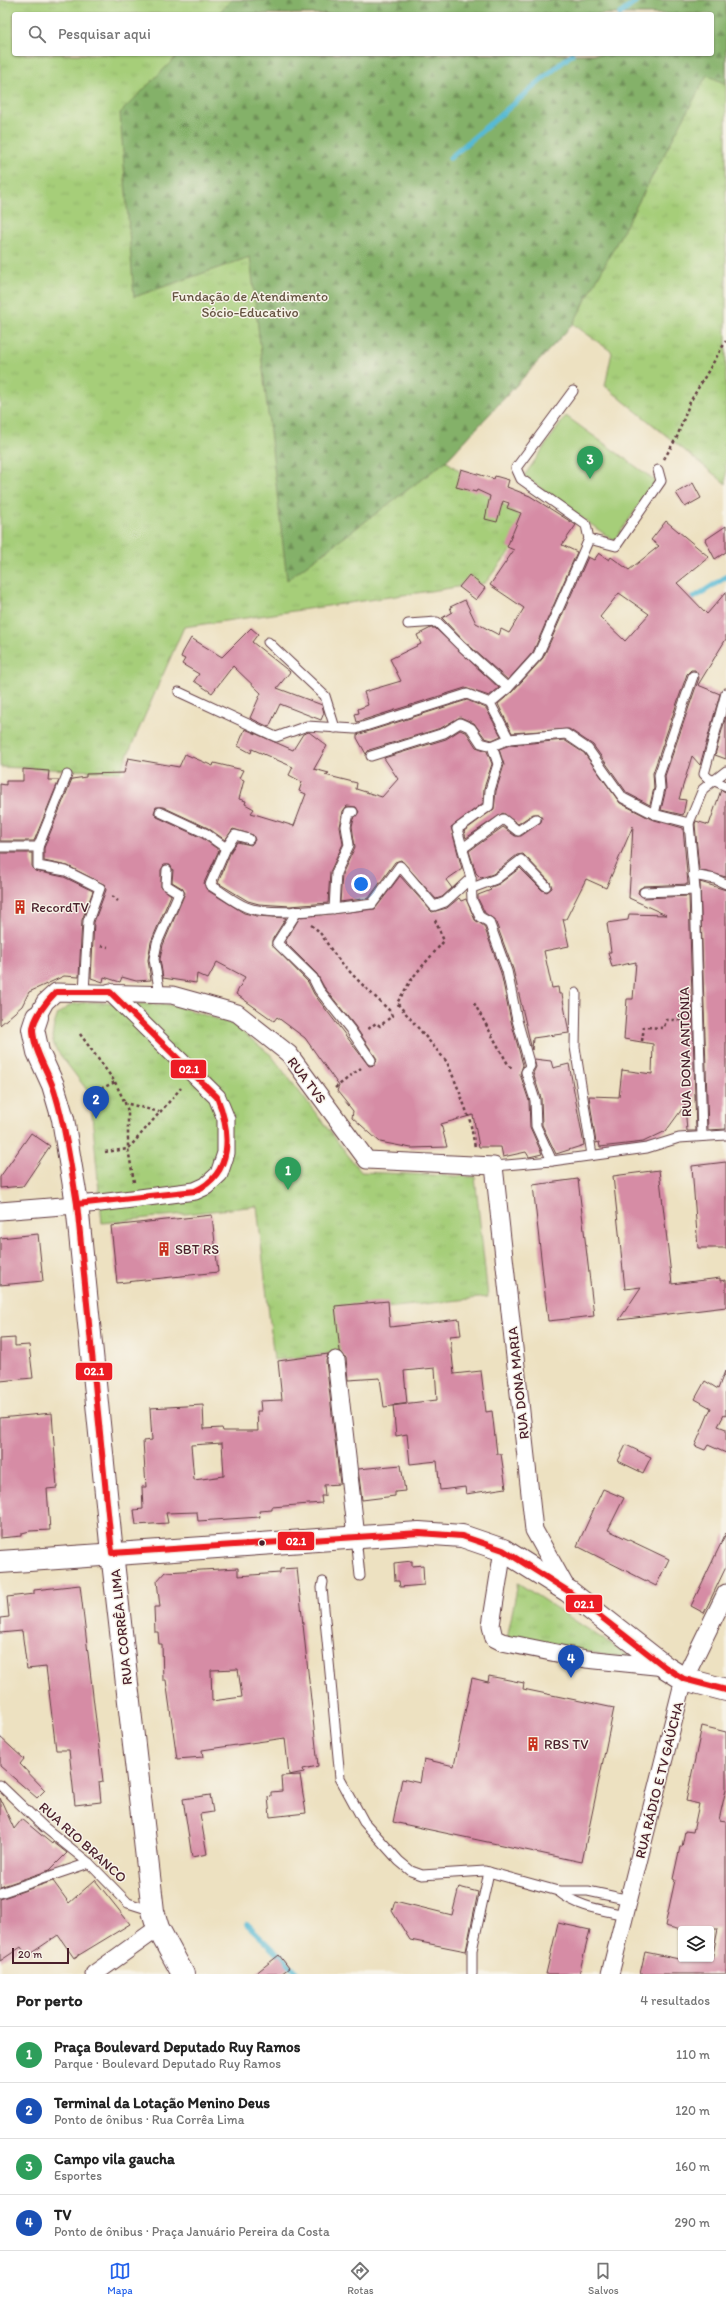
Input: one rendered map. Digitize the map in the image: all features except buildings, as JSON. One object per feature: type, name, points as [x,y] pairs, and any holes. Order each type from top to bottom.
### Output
[{"type":"street","name":"RUA TVS","points":[[37,1017],[45,1002],[56,992],[110,992],[172,995],[237,1013],[289,1054],[367,1160],[486,1166]]},
{"type":"street","points":[[0,1211],[195,1192],[206,1186],[219,1174],[226,1153],[226,1119],[217,1097],[110,992]]},
{"type":"street","name":"RUA CORRÊA LIMA","points":[[37,1017],[33,1029],[38,1052],[53,1085],[63,1119],[77,1204],[112,1553],[156,1920],[184,1974]]},
{"type":"street","name":"RUA DONA MARIA","points":[[486,1166],[534,1530],[568,1591]]},
{"type":"street","points":[[336,1360],[356,1537]]},
{"type":"street","points":[[0,1562],[112,1553],[419,1533],[462,1536],[503,1550],[568,1591],[665,1667],[684,1679],[726,1690]]},
{"type":"street","points":[[503,1550],[490,1625],[494,1638],[502,1642],[586,1659],[665,1667]]},
{"type":"street","name":"RUA RÁDIO E TV GAÚCHA","points":[[610,1974],[628,1908],[684,1679],[726,1594]]},
{"type":"street","points":[[94,1974],[156,1920]]},
{"type":"lane","points":[[490,703],[508,688],[538,655],[589,539],[586,525],[522,479],[516,468],[573,391]]},
{"type":"lane","points":[[589,539],[616,546],[661,481],[658,470]]},
{"type":"lane","points":[[408,624],[437,622],[508,688]]},
{"type":"lane","points":[[268,642],[325,696],[335,728]]},
{"type":"lane","points":[[654,814],[660,788],[659,775],[694,676]]},
{"type":"lane","points":[[179,692],[276,737],[307,726],[356,729],[467,694],[490,703],[509,739]]},
{"type":"lane","points":[[726,693],[704,774],[713,781],[726,786]]},
{"type":"lane","points":[[371,756],[444,733],[460,723],[471,728],[481,743],[492,746],[509,739],[566,734],[588,749],[623,798],[654,814],[689,823]]},
{"type":"lane","points":[[492,746],[498,764],[490,790],[489,806],[457,829],[471,878],[472,900],[480,917],[488,922],[508,971],[517,1020],[530,1066],[526,1072],[535,1100],[536,1126],[552,1161]]},
{"type":"lane","name":"RUA DONA ANTÔNIA","points":[[486,1166],[552,1161],[592,1156],[647,1148],[680,1138],[702,1136],[695,890],[689,823],[702,789],[726,771]]},
{"type":"lane","points":[[67,775],[38,847],[38,866],[66,871],[100,888],[88,921],[84,992]]},
{"type":"lane","points":[[160,812],[204,833],[226,848]]},
{"type":"lane","points":[[334,909],[336,873],[349,844],[346,826],[349,812],[353,812]]},
{"type":"lane","points":[[463,848],[503,819],[518,831],[536,819]]},
{"type":"lane","points":[[249,839],[235,835],[226,848],[210,885],[247,908],[295,913],[372,904],[400,866],[434,906],[445,902],[471,878]]},
{"type":"lane","points":[[0,847],[38,847]]},
{"type":"lane","points":[[472,888],[496,879],[521,860],[546,886]]},
{"type":"lane","points":[[160,994],[154,960],[157,944],[179,893],[166,884],[167,870]]},
{"type":"lane","points":[[693,875],[715,878],[726,884]]},
{"type":"lane","points":[[644,892],[695,890]]},
{"type":"lane","points":[[295,913],[277,943],[313,978],[319,990],[371,1060]]},
{"type":"lane","points":[[576,993],[575,1047],[592,1156]]},
{"type":"lane","points":[[702,1136],[726,1135]]},
{"type":"lane","points":[[356,1537],[360,1576]]},
{"type":"lane","points":[[324,1582],[322,1588],[340,1778],[364,1822],[399,1861],[411,1871],[422,1875],[489,1872],[558,1891],[589,1891],[628,1908]]},
{"type":"lane","name":"RUA RIO BRANCO","points":[[0,1785],[44,1827],[89,1863],[128,1903],[156,1920]]},
{"type":"lane","points":[[0,1893],[89,1863]]},
{"type":"lane","points":[[472,1974],[472,1950],[489,1872]]},
{"type":"lane","points":[[558,1891],[565,1897],[586,1906],[628,1908]]},
{"type":"lane","points":[[586,1906],[585,1900],[589,1891]]},
{"type":"path","points":[[658,470],[677,437],[690,402],[726,341]]},
{"type":"path","points":[[434,906],[435,922],[444,941],[413,977],[397,1003],[447,1062],[486,1166]]},
{"type":"path","points":[[295,913],[320,931],[332,951],[365,988],[390,1011],[392,1016],[380,1026],[376,1022],[357,1040]]},
{"type":"path","points":[[474,1003],[509,1066],[516,1071],[526,1072]]},
{"type":"path","points":[[642,1041],[644,1027],[664,1028],[666,1020],[699,1019]]},
{"type":"path","points":[[80,1034],[115,1082],[128,1111],[128,1149],[134,1183]]},
{"type":"path","points":[[321,1098],[371,1060]]},
{"type":"path","points":[[90,1094],[115,1082]]},
{"type":"path","points":[[105,1152],[128,1149],[180,1088]]},
{"type":"path","points":[[125,1103],[159,1112]]},
{"type":"green space","name":"Fundação de Atendimento Sócio-Educativo","points":[[0,0],[726,0],[726,484],[605,386],[612,352],[573,324],[446,461],[531,525],[485,583],[184,627],[120,772],[0,767]]},
{"type":"green space","points":[[231,0],[726,0],[726,84],[707,75],[573,324],[446,461],[287,580],[250,257],[134,297],[120,113],[177,56],[714,56],[714,12],[220,12]]},
{"type":"green space","points":[[566,416],[656,481],[614,541],[524,476]]},
{"type":"green space","points":[[91,1002],[174,1005],[232,1024],[271,1055],[361,1172],[475,1177],[488,1297],[357,1311],[361,1350],[274,1360],[257,1206],[102,1223],[90,1094],[55,1048],[52,1037],[58,1014],[72,1004]]},
{"type":"green space","points":[[518,1583],[633,1659],[507,1639]]},
{"type":"waterway","points":[[623,12],[638,0]]},
{"type":"waterway","points":[[450,158],[570,56]]},
{"type":"waterway","points":[[687,602],[726,577]]},
{"type":"waterway","points":[[247,1924],[299,1974]]},
{"type":"transit line","name":"02.1","points":[[56,992],[110,992],[217,1097],[225,1124],[226,1150],[223,1163],[217,1174],[208,1183],[195,1191],[77,1204],[68,1148],[59,1107],[52,1085],[36,1047],[33,1030],[35,1020],[38,1015],[45,1004],[56,992]]},
{"type":"transit line","name":"02.1","points":[[77,1204],[112,1553],[419,1533],[462,1536],[503,1550],[568,1591],[665,1667],[684,1679],[726,1690]]},
{"type":"place","name":"Campo vila gaucha","points":[[590,479]]},
{"type":"place","name":"RecordTV","points":[[20,907]]},
{"type":"place","name":"Terminal da Lotação Menino Deus","points":[[96,1119]]},
{"type":"place","name":"Praça Boulevard Deputado Ruy Ramos","points":[[288,1190]]},
{"type":"place","name":"SBT RS","points":[[164,1249]]},
{"type":"place","name":"TV","points":[[571,1678]]},
{"type":"place","name":"RBS TV","points":[[533,1744]]}]
